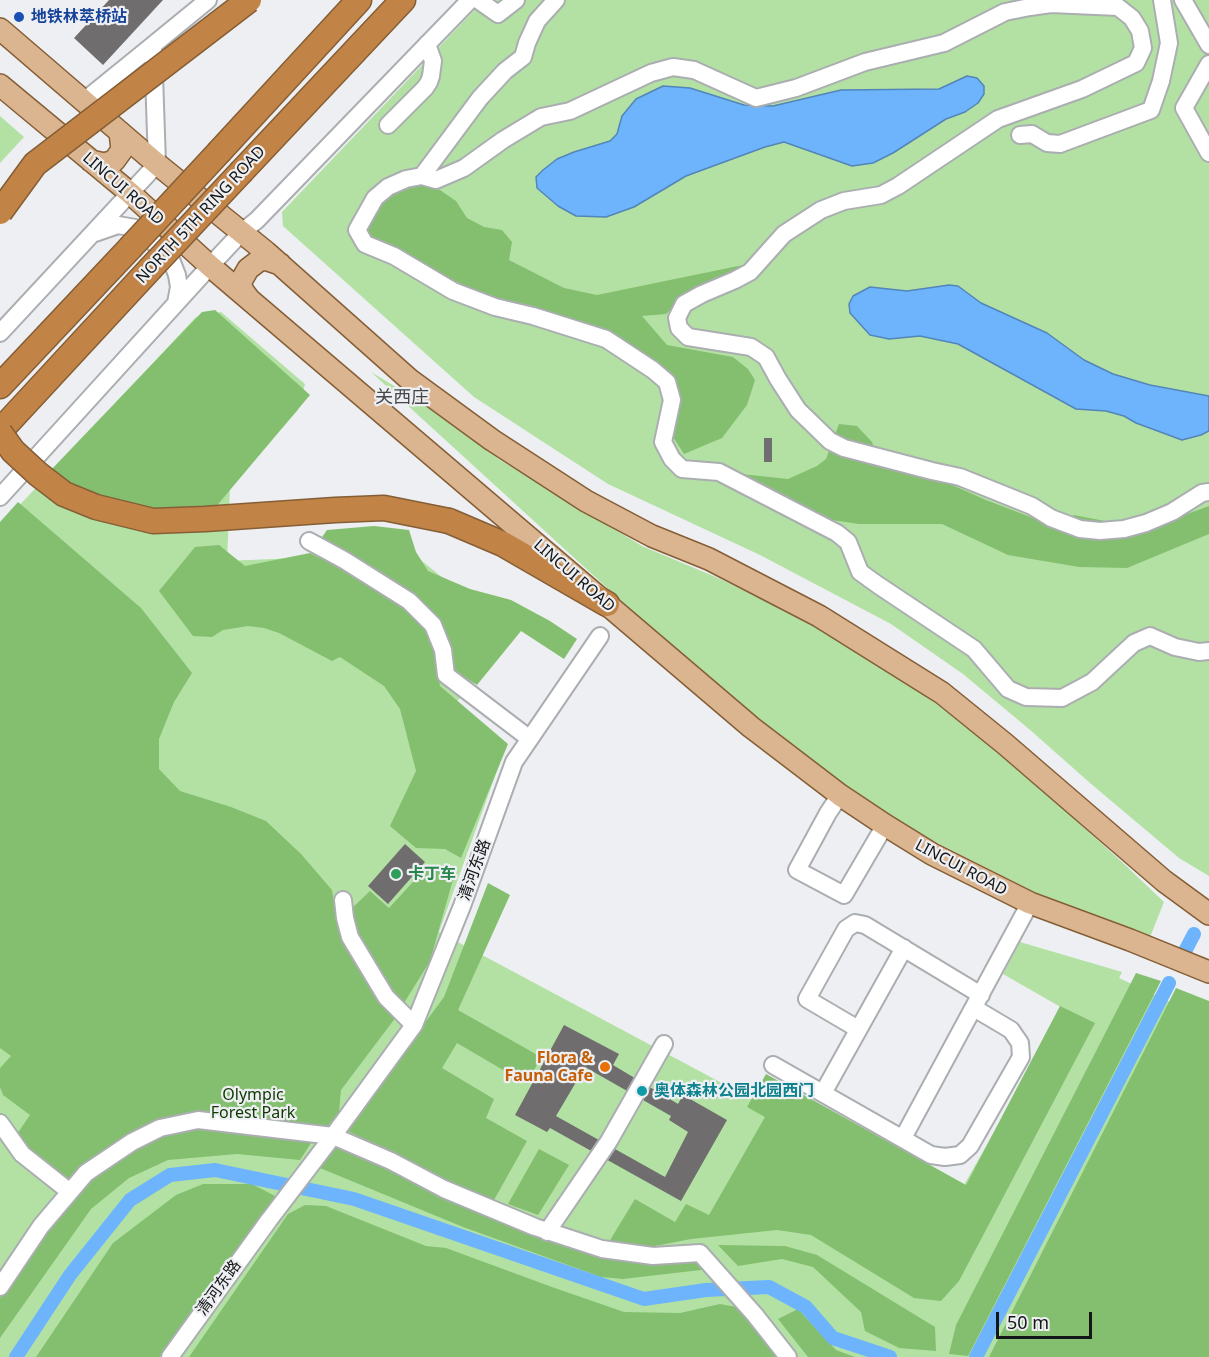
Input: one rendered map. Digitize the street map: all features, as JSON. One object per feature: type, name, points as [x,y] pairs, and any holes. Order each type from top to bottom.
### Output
[{"type":"highway","points":[[0,212],[35,164],[249,0]]},
{"type":"highway","name":"NORTH 5TH RING ROAD","points":[[0,386],[359,0]]},
{"type":"highway","name":"NORTH 5TH RING ROAD","points":[[0,432],[403,0]]},
{"type":"highway","points":[[0,432],[13,451],[38,474],[64,494],[96,507],[153,521],[384,508],[449,521],[503,544],[607,604]]},
{"type":"main road","points":[[0,29],[158,164],[280,264],[411,380],[492,440],[586,501],[652,536],[709,559],[819,616],[942,693],[1164,881],[1209,914]]},
{"type":"main road","name":"LINCUI ROAD","points":[[0,85],[751,728],[840,795],[932,854],[1030,903],[1209,972]]},
{"type":"main road","points":[[91,161],[104,164],[114,160],[122,150],[120,132]]},
{"type":"main road","points":[[249,299],[240,283],[248,269],[261,260],[280,264]]},
{"type":"street","points":[[84,101],[208,0]]},
{"type":"street","points":[[0,497],[241,233],[257,220],[470,0]]},
{"type":"street","points":[[478,0],[498,15],[516,0]]},
{"type":"street","points":[[422,176],[480,98],[522,57],[537,21],[556,0]]},
{"type":"street","points":[[1020,135],[1032,134],[1047,143],[1060,144],[1151,110],[1161,81],[1169,43],[1162,0]]},
{"type":"street","points":[[1183,0],[1209,45]]},
{"type":"street","points":[[1209,492],[1202,493],[1172,512],[1146,523],[1124,529],[1100,531],[1080,529],[1051,518],[1032,506],[960,477],[844,448],[830,441],[798,410],[766,357],[751,347],[688,337],[679,328],[677,318],[684,304],[750,272],[784,234],[821,210],[844,201],[881,195],[998,119],[1082,89],[1136,63],[1143,48],[1140,31],[1132,18],[1118,8],[1051,4],[1005,12],[944,43],[866,62],[796,88],[756,98],[694,70],[674,67],[651,73],[570,111],[542,117],[502,140],[464,168],[436,180],[422,176],[406,179],[388,188],[375,198],[357,230],[364,244],[394,256],[453,291],[495,307],[606,339],[653,370],[667,382],[672,400],[663,442],[672,459],[682,469],[719,472],[837,533],[848,542],[860,572],[974,649],[1008,689],[1026,697],[1062,698],[1092,682],[1134,643],[1150,636],[1175,646],[1199,652],[1209,651]]},
{"type":"street","points":[[388,125],[425,88],[432,76],[433,61],[427,44]]},
{"type":"street","points":[[0,333],[158,164],[153,45]]},
{"type":"street","points":[[1209,64],[1184,108],[1209,153]]},
{"type":"street","points":[[91,235],[118,225],[135,228],[158,246],[172,262],[177,275],[179,287],[176,303]]},
{"type":"street","points":[[309,541],[409,601],[433,625],[443,651],[446,675],[530,739]]},
{"type":"street","name":"清河东路","points":[[170,1357],[414,1025],[462,906],[513,762],[600,636]]},
{"type":"street","points":[[840,795],[797,870],[844,895],[885,825]]},
{"type":"street","points":[[343,900],[350,937],[386,998],[414,1025]]},
{"type":"street","points":[[903,1138],[1030,903]]},
{"type":"street","points":[[773,1065],[931,1155],[945,1157],[960,1155],[969,1146],[1021,1057],[1020,1043],[1011,1030],[977,1001],[904,948],[865,925],[855,923],[846,929],[807,999],[858,1029]]},
{"type":"street","points":[[823,1093],[904,948]]},
{"type":"street","points":[[548,1232],[609,1141],[664,1044]]},
{"type":"street","points":[[0,1287],[41,1226],[86,1173],[132,1142],[160,1128],[198,1120],[333,1136],[391,1161],[444,1189],[548,1232],[602,1249],[653,1256],[700,1253],[756,1315],[788,1357]]},
{"type":"street","points":[[0,1123],[22,1154],[70,1192]]},
{"type":"green space","points":[[484,0],[1209,0],[1209,876],[1179,858],[963,674],[891,624],[760,555],[608,484],[474,397],[283,226],[282,212]]},
{"type":"green space","points":[[0,116],[24,137],[0,163]]},
{"type":"green space","points":[[415,184],[440,190],[456,201],[467,218],[484,227],[502,230],[512,242],[509,260],[564,288],[597,295],[743,265],[736,275],[689,293],[666,314],[642,316],[667,345],[733,357],[748,369],[755,380],[747,405],[722,438],[684,454],[673,437],[676,388],[650,358],[575,322],[497,301],[369,240],[363,230],[386,196]]},
{"type":"green space","points":[[215,310],[310,395],[214,509],[158,511],[126,508],[73,488],[50,471],[202,312]]},
{"type":"green space","name":"Olympic Forest Park","points":[[221,312],[305,384],[298,410],[230,487],[227,561],[412,553],[515,636],[453,706],[503,754],[439,932],[952,1206],[1064,1009],[1003,974],[1020,942],[1122,972],[1119,978],[1209,1020],[1209,1357],[0,1357],[0,526],[196,317]]},
{"type":"green space","points":[[371,372],[419,401],[500,460],[642,546],[718,578],[825,632],[900,678],[942,708],[1018,768],[1164,902],[1150,937],[1048,899],[902,825],[791,748],[675,650]]},
{"type":"green space","points":[[839,424],[857,426],[872,442],[879,464],[932,476],[1059,528],[1074,515],[1115,523],[1137,532],[1209,506],[1209,534],[1127,568],[1079,567],[1008,555],[942,524],[859,524],[832,520],[741,474],[788,479],[817,466],[826,459]]},
{"type":"green space","points":[[18,502],[141,608],[192,673],[174,702],[159,739],[159,769],[180,791],[266,821],[301,854],[332,890],[338,929],[362,971],[396,1017],[341,1090],[339,1112],[327,1127],[210,1116],[171,1119],[67,1185],[26,1152],[17,1134],[30,1115],[3,1095],[0,1087],[0,1068],[11,1056],[0,1048],[0,522]]},
{"type":"green space","points":[[374,526],[409,530],[416,552],[428,571],[470,589],[511,600],[577,639],[564,659],[521,631],[477,685],[454,670],[450,642],[436,617],[320,540],[327,530]]},
{"type":"green space","points":[[219,545],[245,566],[310,553],[345,570],[404,605],[428,628],[440,686],[508,744],[461,858],[445,849],[416,848],[390,826],[416,771],[400,709],[384,686],[340,657],[332,661],[279,633],[264,628],[248,626],[223,630],[212,637],[193,636],[159,591],[195,547]]},
{"type":"green space","points":[[438,869],[454,876],[430,961],[404,1003],[373,967],[355,937],[348,912],[370,891],[389,908],[424,870]]},
{"type":"green space","points":[[488,883],[510,895],[458,1010],[541,1057],[527,1084],[457,1043],[442,1068],[494,1099],[486,1118],[527,1141],[494,1200],[449,1182],[346,1130],[444,997]]},
{"type":"green space","points":[[1136,973],[1161,981],[968,1356],[949,1354],[956,1325]]},
{"type":"green space","points":[[1176,988],[1209,1001],[1209,1357],[989,1357]]},
{"type":"green space","points":[[1060,1006],[1095,1023],[959,1281],[941,1301],[914,1298],[811,1235],[777,1230],[691,1239],[645,1248],[609,1242],[635,1199],[675,1222],[686,1204],[709,1215],[765,1117],[747,1107],[766,1074],[966,1185]]},
{"type":"green space","points":[[206,1127],[311,1143],[300,1160],[237,1154],[168,1160],[129,1178],[91,1209],[0,1338],[0,1298],[48,1227],[91,1176],[134,1148],[168,1133]]},
{"type":"green space","points":[[338,1144],[604,1253],[695,1252],[709,1269],[623,1279],[601,1277],[463,1227],[320,1168]]},
{"type":"green space","points":[[539,1149],[569,1165],[538,1215],[508,1204]]},
{"type":"green space","points":[[203,1184],[252,1184],[275,1196],[160,1357],[36,1357],[113,1243],[176,1195]]},
{"type":"green space","points":[[305,1205],[326,1206],[426,1246],[446,1248],[624,1312],[680,1313],[720,1304],[742,1308],[783,1357],[189,1357],[288,1214]]},
{"type":"green space","points":[[718,1245],[785,1246],[817,1255],[935,1327],[936,1351],[899,1348],[865,1331],[861,1312],[813,1267],[782,1259],[738,1266]]},
{"type":"green space","points":[[798,1309],[836,1350],[855,1357],[808,1357],[778,1319]]},
{"type":"water","points":[[967,76],[977,78],[984,86],[984,94],[978,103],[965,112],[946,119],[873,163],[852,166],[784,142],[686,176],[634,207],[606,217],[576,216],[558,206],[537,188],[536,177],[543,170],[557,159],[610,141],[617,134],[622,116],[636,99],[663,86],[690,88],[744,105],[773,106],[841,90],[939,89]]},
{"type":"water","points":[[949,285],[958,286],[981,303],[1047,333],[1084,360],[1113,374],[1150,385],[1209,396],[1209,431],[1182,440],[1136,423],[1124,416],[1106,411],[1076,409],[958,344],[920,336],[889,339],[870,335],[850,313],[849,304],[853,296],[870,287],[907,291]]},
{"type":"building","points":[[109,0],[163,0],[103,65],[74,38]]},
{"type":"building","points":[[764,438],[772,438],[772,462],[764,462]]},
{"type":"building","name":"卡丁车","points":[[405,844],[425,862],[388,904],[368,886]]},
{"type":"building","points":[[564,1025],[619,1054],[613,1065],[678,1104],[683,1095],[727,1120],[681,1201],[550,1128],[547,1132],[515,1115]],"holes":[[[585,1067],[671,1116],[669,1120],[688,1132],[665,1177],[556,1116]]]},
{"type":"waterway","points":[[1183,955],[1194,934]]},
{"type":"waterway","points":[[976,1357],[1169,983]]},
{"type":"waterway","points":[[16,1357],[70,1275],[130,1200],[170,1175],[215,1170],[354,1199],[644,1299],[706,1290],[769,1287],[806,1307],[833,1338],[890,1357]]},
{"type":"place","name":"地铁林萃桥站","points":[[19,17]]},
{"type":"place","name":"卡丁车","points":[[396,874]]},
{"type":"place","name":"Flora & Fauna Cafe","points":[[605,1067]]},
{"type":"place","name":"奥体森林公园北园西门","points":[[642,1091]]},
{"type":"district","name":"关西庄","points":[[402,398]]}]
